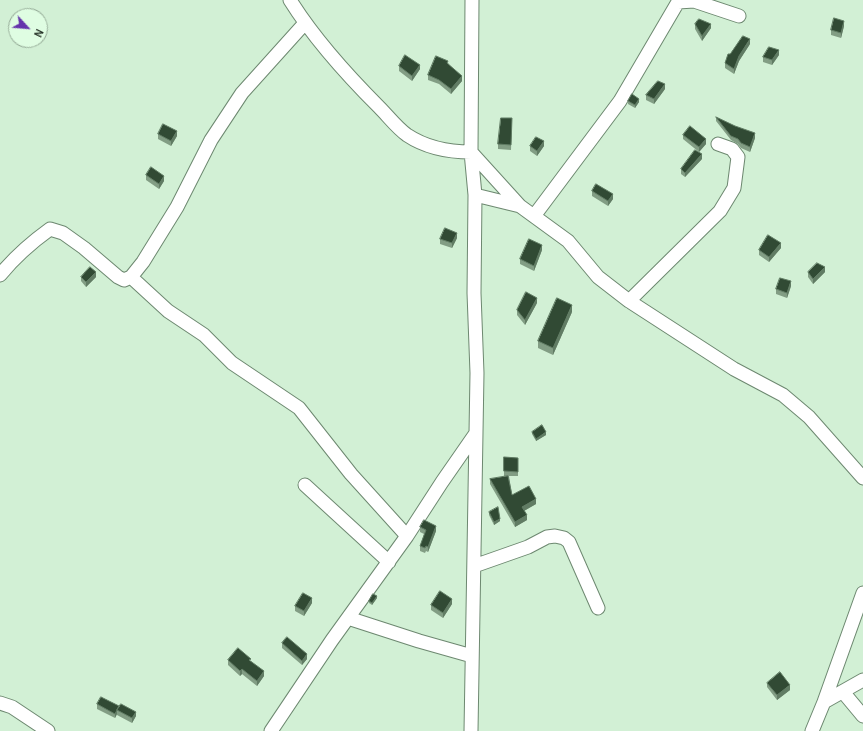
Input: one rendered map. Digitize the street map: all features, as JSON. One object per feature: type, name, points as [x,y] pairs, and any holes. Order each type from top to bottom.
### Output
[{"type":"street","points":[[290,0],[328,54],[406,135],[429,146],[461,152],[471,152],[520,206],[568,241],[598,277],[629,302],[734,368],[783,395],[809,416],[863,478]]},
{"type":"street","points":[[471,731],[477,373],[474,293],[476,195],[471,152],[472,0]]},
{"type":"street","points":[[534,216],[620,101],[678,2],[694,1],[739,16]]},
{"type":"street","points":[[0,275],[9,264],[50,229],[63,233],[84,248],[118,277],[124,280],[131,277],[143,262],[178,207],[211,140],[242,93],[305,23]]},
{"type":"street","points":[[629,302],[720,211],[734,188],[738,157],[732,148],[718,144]]},
{"type":"street","points":[[476,195],[520,206]]},
{"type":"street","points":[[131,277],[168,311],[204,335],[232,362],[299,408],[350,474],[407,536]]},
{"type":"street","points":[[273,730],[348,618],[407,536],[476,433]]},
{"type":"street","points":[[305,485],[389,562]]},
{"type":"street","points":[[474,566],[528,547],[547,537],[555,536],[564,538],[569,542],[598,608]]},
{"type":"street","points":[[812,731],[824,702],[863,593]]},
{"type":"street","points":[[348,618],[472,656]]},
{"type":"street","points":[[824,702],[863,680]]},
{"type":"street","points":[[842,692],[863,716]]},
{"type":"street","points":[[0,703],[12,707],[48,731]]},
{"type":"building","points":[[834,18],[844,21],[841,33],[831,30]]},
{"type":"building","points":[[699,19],[711,24],[702,36],[695,24]]},
{"type":"building","points":[[743,36],[750,39],[739,56],[734,69],[725,63],[728,54],[730,54]]},
{"type":"building","points":[[769,47],[779,50],[772,60],[763,57]]},
{"type":"building","points":[[405,55],[420,65],[412,76],[399,66]]},
{"type":"building","points":[[436,56],[448,61],[447,63],[462,76],[451,89],[439,80],[428,75]]},
{"type":"building","points":[[658,81],[665,84],[654,99],[646,95]]},
{"type":"building","points":[[632,94],[639,99],[635,105],[628,101]]},
{"type":"building","points":[[716,117],[755,133],[750,147],[731,136]]},
{"type":"building","points":[[501,118],[512,118],[511,145],[498,144]]},
{"type":"building","points":[[163,124],[177,131],[171,141],[158,134]]},
{"type":"building","points":[[690,126],[706,139],[699,147],[683,135]]},
{"type":"building","points":[[536,137],[544,141],[537,151],[530,146]]},
{"type":"building","points":[[695,150],[702,154],[685,173],[681,169]]},
{"type":"building","points":[[151,167],[164,176],[159,184],[146,175]]},
{"type":"building","points":[[596,184],[613,194],[608,201],[592,191]]},
{"type":"building","points":[[445,228],[457,233],[452,243],[440,239]]},
{"type":"building","points":[[768,235],[781,243],[769,257],[759,250]]},
{"type":"building","points":[[529,239],[542,245],[534,266],[520,259]]},
{"type":"building","points":[[817,263],[825,267],[813,279],[808,272]]},
{"type":"building","points":[[90,267],[96,272],[86,282],[81,277]]},
{"type":"building","points":[[780,278],[791,281],[787,293],[776,289]]},
{"type":"building","points":[[526,292],[537,298],[525,320],[517,310]]},
{"type":"building","points":[[557,298],[572,305],[553,348],[538,341]]},
{"type":"building","points":[[542,425],[546,432],[536,439],[532,432]]},
{"type":"building","points":[[504,457],[518,458],[518,472],[504,471]]},
{"type":"building","points":[[508,476],[512,495],[529,486],[536,499],[522,507],[527,515],[515,522],[490,479]]},
{"type":"building","points":[[498,507],[500,519],[494,522],[489,512]]},
{"type":"building","points":[[424,520],[436,526],[428,547],[426,546],[425,548],[420,546],[426,530],[420,527]]},
{"type":"building","points":[[440,591],[452,599],[443,613],[431,605]]},
{"type":"building","points":[[303,593],[312,598],[304,611],[295,606]]},
{"type":"building","points":[[373,594],[377,596],[372,603],[369,601]]},
{"type":"building","points":[[287,637],[307,654],[302,661],[282,643]]},
{"type":"building","points":[[238,648],[251,659],[249,660],[264,671],[257,681],[242,669],[240,671],[228,660]]},
{"type":"building","points":[[780,672],[790,685],[777,695],[767,683]]},
{"type":"building","points":[[101,697],[119,706],[115,714],[97,704]]},
{"type":"building","points":[[121,704],[136,712],[132,718],[117,710]]}]
